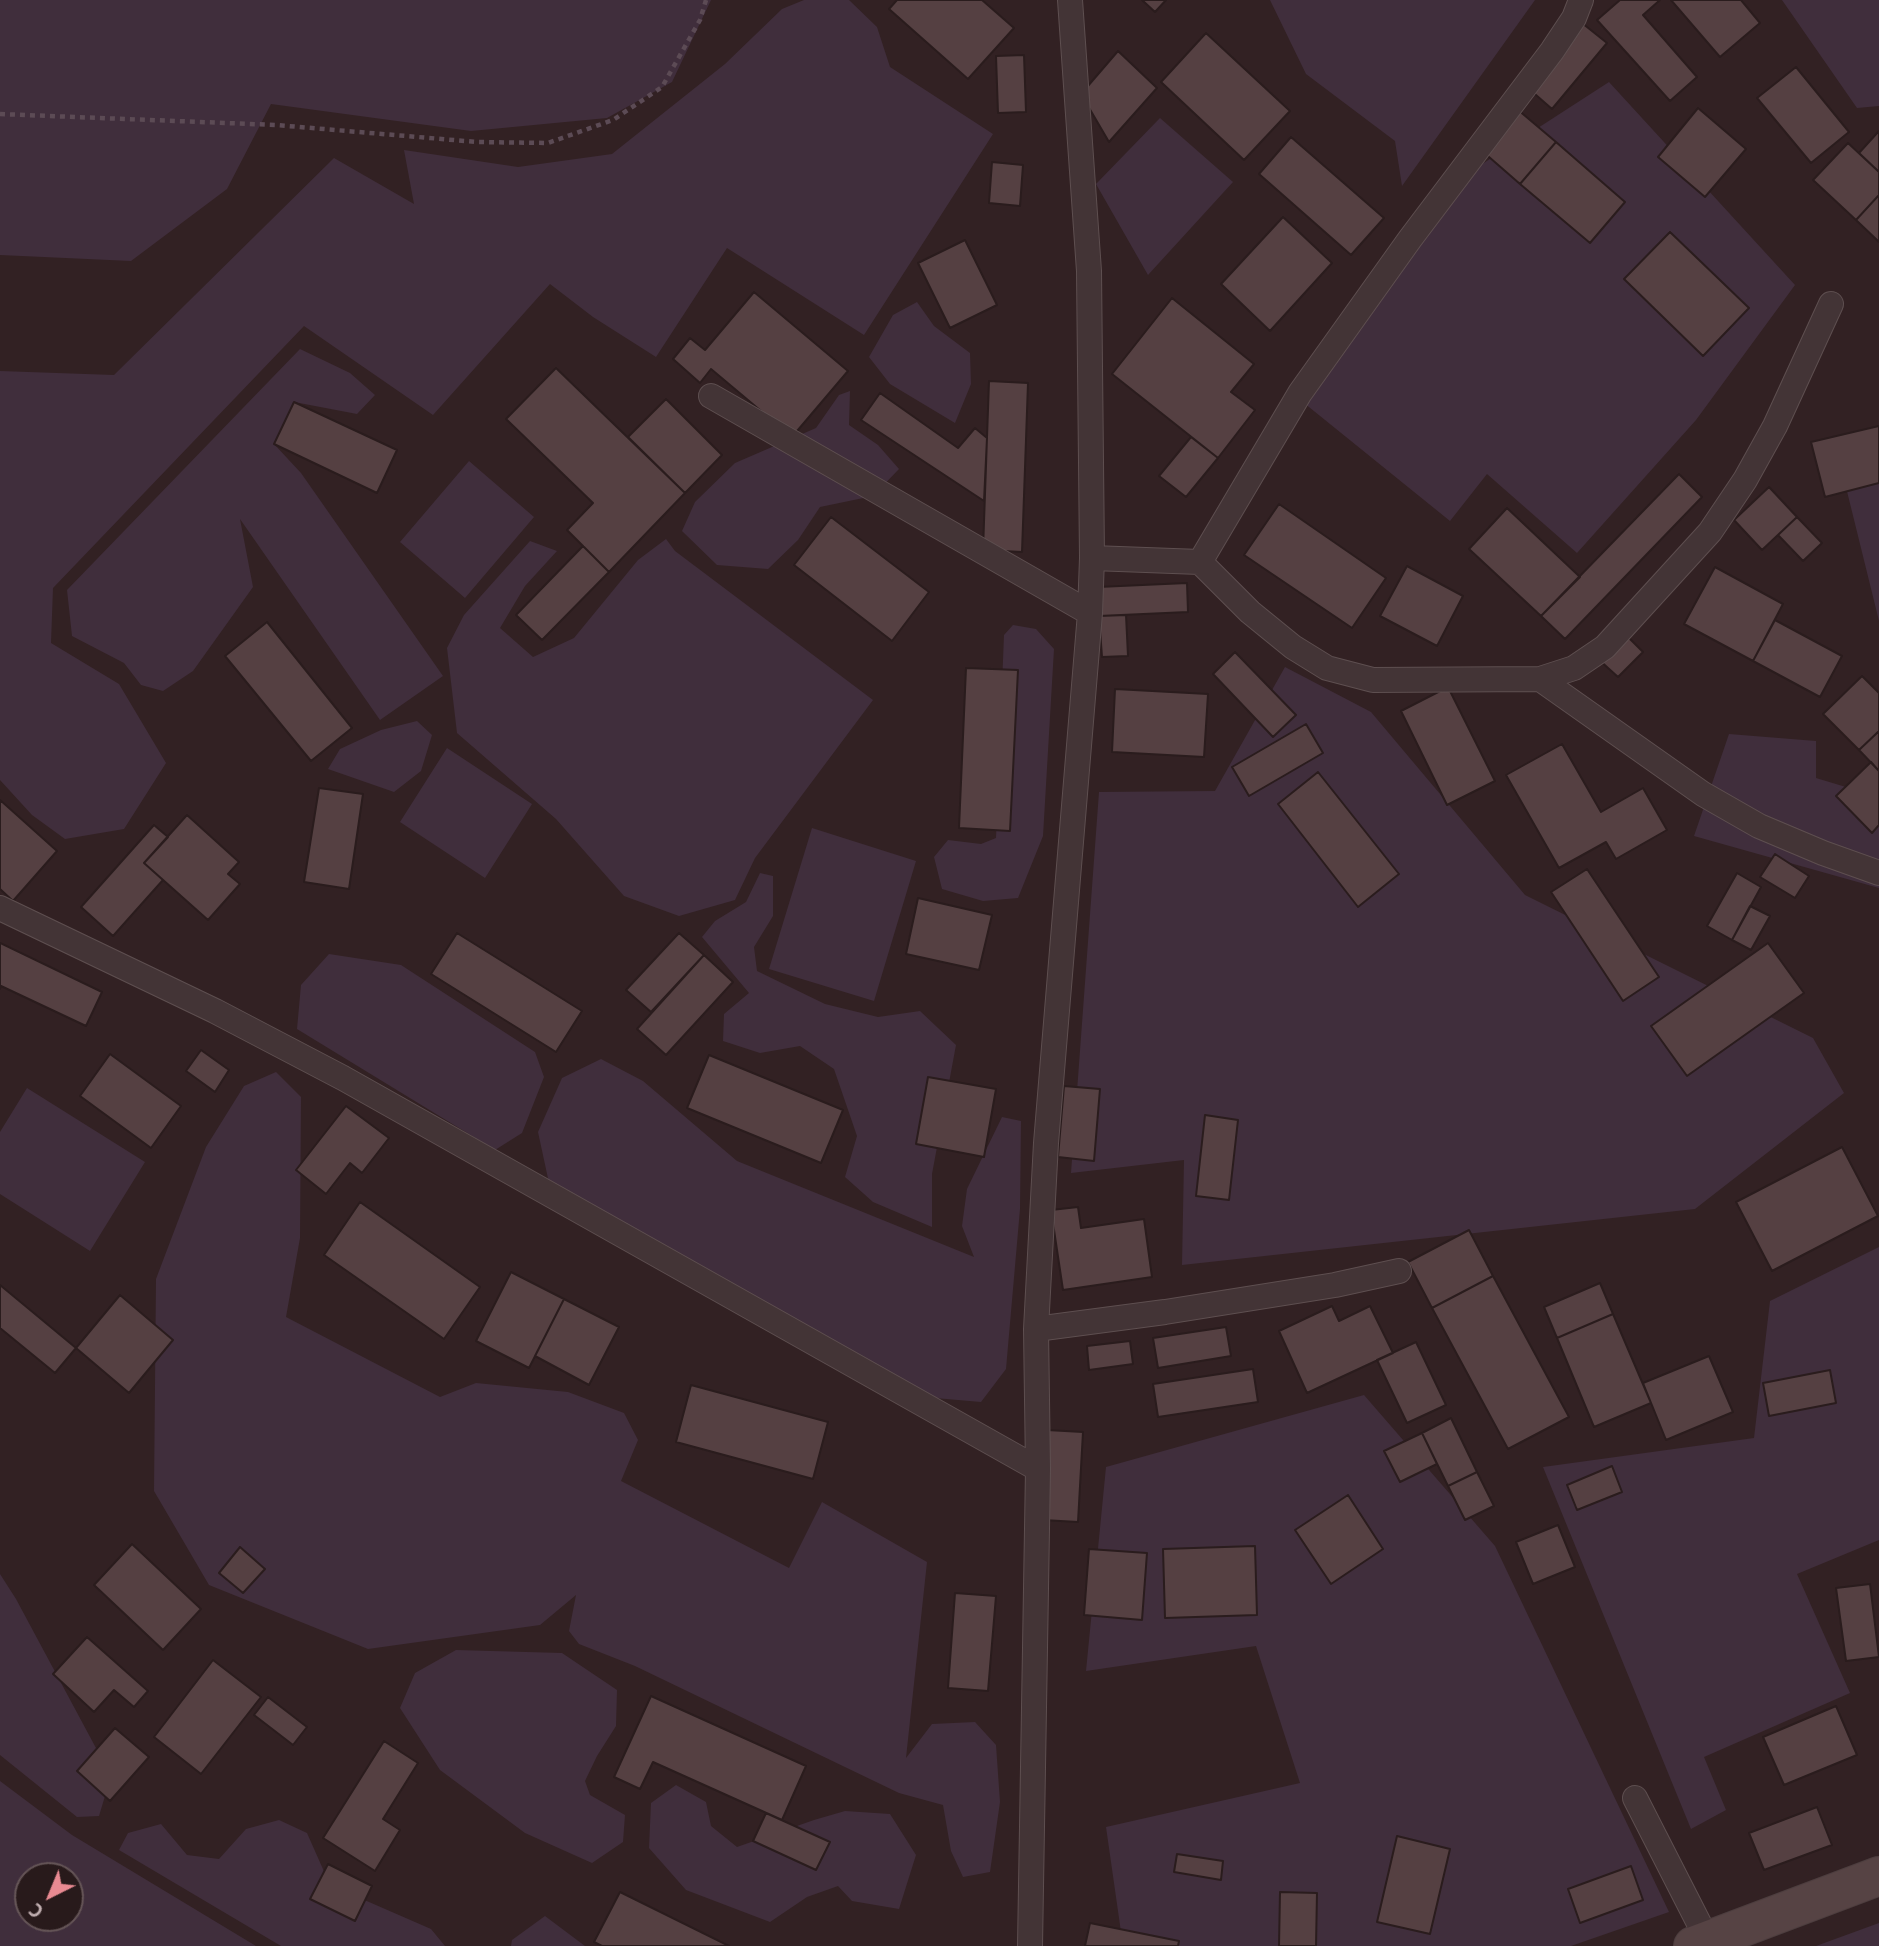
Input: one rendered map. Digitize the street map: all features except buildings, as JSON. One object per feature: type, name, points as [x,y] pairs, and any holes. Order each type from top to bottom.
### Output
[{"type":"street","points":[[1700,1943],[1879,1876]]},
{"type":"lane","points":[[1030,1946],[1038,1469],[1036,1329],[1046,1143],[1090,613],[1092,558],[1089,271],[1070,0]]},
{"type":"lane","points":[[1200,562],[1300,393],[1410,239],[1552,51],[1574,18],[1581,0]]},
{"type":"lane","points":[[1092,558],[1200,562],[1250,612],[1293,648],[1327,668],[1373,680],[1540,679],[1574,668],[1605,647],[1710,532],[1745,480],[1775,426],[1831,304]]},
{"type":"lane","points":[[710,396],[1090,613]]},
{"type":"lane","points":[[1540,679],[1646,755],[1725,807],[1759,826],[1879,873]]},
{"type":"lane","points":[[0,908],[215,1011],[342,1078],[1038,1469]]},
{"type":"lane","points":[[1036,1329],[1335,1285],[1399,1270]]},
{"type":"lane","points":[[1634,1798],[1700,1943]]},
{"type":"path","points":[[0,114],[276,125],[477,142],[548,143],[613,120],[662,87],[701,20],[706,0]]},
{"type":"shaded area","points":[[0,0],[711,0],[672,82],[607,118],[471,131],[271,104],[227,189],[131,261],[0,255]]},
{"type":"shaded area","points":[[804,0],[849,0],[877,27],[890,67],[993,134],[864,335],[727,248],[656,357],[593,317],[550,284],[433,415],[304,326],[53,588],[51,643],[119,684],[166,763],[124,829],[65,839],[32,815],[0,780],[0,371],[114,375],[334,158],[414,204],[404,150],[518,167],[612,154],[725,64],[782,9]]},
{"type":"shaded area","points":[[1270,0],[1535,0],[1402,186],[1395,141],[1306,74]]},
{"type":"shaded area","points":[[1782,0],[1879,0],[1879,106],[1857,108]]},
{"type":"shaded area","points":[[1609,82],[1795,285],[1696,420],[1577,553],[1487,474],[1450,521],[1304,403],[1459,179]]},
{"type":"shaded area","points":[[1160,118],[1233,182],[1148,275],[1096,184]]},
{"type":"shaded area","points":[[917,302],[934,326],[970,353],[971,384],[955,423],[890,384],[869,357],[893,315]]},
{"type":"shaded area","points":[[300,349],[350,373],[375,395],[357,414],[294,402],[274,444],[301,473],[443,676],[380,720],[240,519],[253,587],[193,671],[163,691],[141,685],[124,663],[72,636],[67,590]]},
{"type":"shaded area","points":[[850,391],[849,425],[878,445],[899,469],[873,496],[820,507],[798,540],[768,569],[717,565],[682,531],[695,502],[735,463],[816,428],[839,395]]},
{"type":"shaded area","points":[[1879,459],[1879,621],[1841,467]]},
{"type":"shaded area","points":[[469,461],[534,517],[465,598],[400,542]]},
{"type":"shaded area","points":[[666,539],[675,551],[873,700],[755,858],[735,900],[679,916],[624,896],[556,819],[457,733],[447,648],[464,615],[530,541],[557,551],[525,586],[500,628],[533,657],[574,638],[638,560]]},
{"type":"shaded area","points":[[1013,625],[1036,629],[1054,649],[1043,836],[1018,898],[983,901],[942,889],[934,857],[948,840],[981,844],[996,838],[1004,635]]},
{"type":"shaded area","points":[[1285,667],[1371,712],[1525,895],[1813,1038],[1844,1093],[1695,1209],[1182,1265],[1184,1160],[1071,1173],[1099,792],[1215,791]]},
{"type":"shaded area","points":[[417,721],[432,735],[421,771],[394,792],[328,769],[340,749],[381,730]]},
{"type":"shaded area","points":[[1729,734],[1816,741],[1816,778],[1879,797],[1879,888],[1694,836]]},
{"type":"shaded area","points":[[447,748],[532,804],[485,878],[400,822]]},
{"type":"shaded area","points":[[812,828],[916,861],[874,1001],[769,969]]},
{"type":"shaded area","points":[[760,873],[773,876],[773,916],[754,947],[757,971],[825,1004],[878,1017],[920,1011],[956,1045],[932,1174],[932,1227],[873,1202],[845,1177],[857,1136],[834,1069],[800,1046],[760,1053],[723,1041],[724,1014],[749,993],[702,937],[715,921],[746,902]]},
{"type":"shaded area","points":[[329,954],[401,965],[535,1052],[544,1077],[522,1133],[495,1150],[297,1029],[301,985]]},
{"type":"shaded area","points":[[601,1059],[643,1081],[737,1161],[974,1257],[962,1226],[967,1189],[1002,1117],[1021,1121],[1020,1209],[1006,1369],[981,1402],[935,1398],[549,1183],[538,1132],[562,1078]]},
{"type":"shaded area","points":[[276,1072],[301,1097],[300,1238],[286,1317],[440,1397],[476,1383],[568,1392],[624,1413],[638,1440],[621,1481],[789,1568],[822,1502],[927,1562],[906,1758],[932,1724],[975,1722],[996,1745],[1000,1802],[990,1872],[963,1877],[951,1851],[943,1805],[899,1793],[635,1666],[579,1644],[569,1631],[576,1595],[540,1625],[368,1649],[209,1585],[154,1491],[156,1279],[206,1147],[244,1086]]},
{"type":"shaded area","points":[[27,1088],[145,1162],[90,1251],[0,1194],[0,1132]]},
{"type":"shaded area","points":[[1879,1247],[1879,1540],[1797,1574],[1850,1693],[1704,1757],[1726,1810],[1691,1829],[1543,1467],[1754,1438],[1770,1301]]},
{"type":"shaded area","points":[[1364,1395],[1495,1546],[1669,1912],[1571,1946],[1123,1946],[1106,1827],[1300,1783],[1256,1646],[1086,1671],[1106,1467]]},
{"type":"shaded area","points":[[0,1574],[111,1776],[99,1816],[77,1817],[0,1755]]},
{"type":"shaded area","points":[[456,1650],[562,1653],[617,1690],[616,1726],[585,1781],[590,1795],[625,1815],[623,1842],[592,1863],[525,1833],[440,1770],[400,1708],[415,1673]]},
{"type":"shaded area","points":[[0,1781],[72,1835],[256,1946],[0,1946]]},
{"type":"shaded area","points":[[676,1785],[706,1802],[711,1826],[737,1847],[845,1811],[890,1814],[916,1855],[899,1909],[852,1901],[838,1886],[807,1897],[770,1922],[686,1890],[649,1848],[651,1803]]},
{"type":"shaded area","points":[[279,1820],[307,1833],[330,1885],[431,1929],[445,1946],[281,1946],[119,1850],[128,1833],[161,1824],[187,1855],[219,1859],[246,1829]]},
{"type":"shaded area","points":[[545,1916],[585,1946],[511,1946],[512,1940]]},
{"type":"shaded area","points":[[1879,1923],[1879,1946],[1816,1946]]}]
